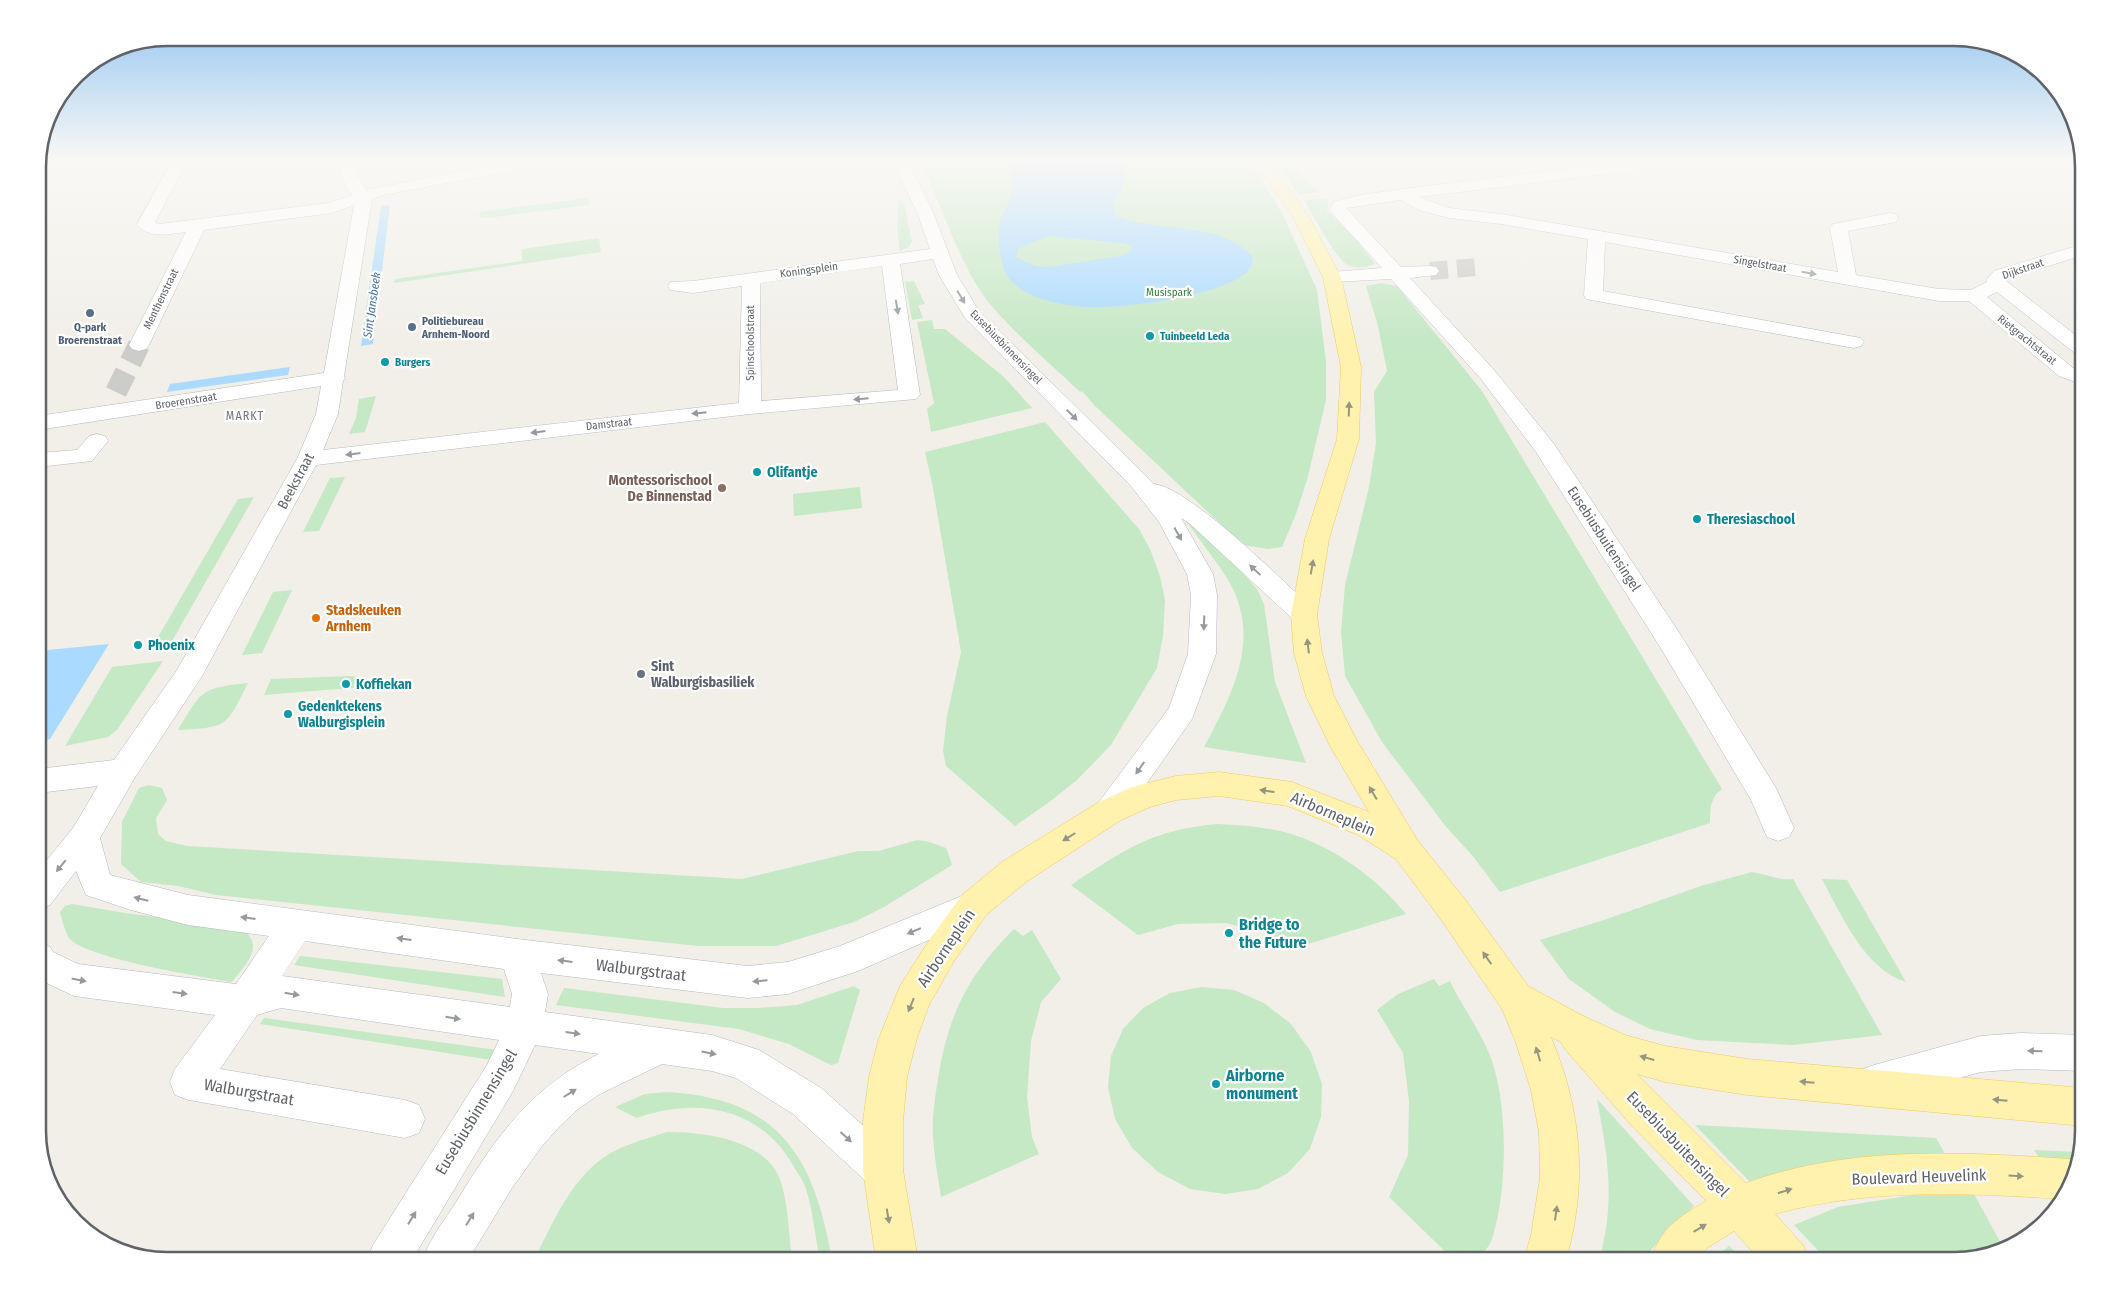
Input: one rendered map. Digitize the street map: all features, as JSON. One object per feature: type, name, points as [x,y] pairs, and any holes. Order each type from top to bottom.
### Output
[{"type":"main road","points":[[1303,221],[1332,277],[1351,367],[1348,439],[1317,538],[1304,615],[1308,653],[1320,696],[1344,744],[1407,850]]},
{"type":"main road","name":"Airborneplein","points":[[895,1252],[883,1170],[883,1121],[888,1077],[898,1038],[913,998],[942,950],[974,905],[1014,872],[1110,811],[1143,796],[1176,788],[1219,784],[1292,794],[1369,826],[1407,850],[1452,908],[1516,998],[1534,1040],[1550,1090],[1559,1132],[1560,1178],[1552,1235],[1547,1252]]},
{"type":"main road","points":[[1516,998],[1568,1027],[1620,1051],[1664,1064],[1748,1077],[2075,1106]]},
{"type":"main road","name":"Eusebiusbuitensingel","points":[[1568,1027],[1646,1112],[1739,1205],[1781,1252]]},
{"type":"main road","name":"Boulevard Heuvelink","points":[[1678,1252],[1690,1234],[1739,1205],[1805,1186],[1873,1175],[1982,1174],[2065,1179]]},
{"type":"street","points":[[147,221],[145,224],[156,229],[238,221]]},
{"type":"street","name":"Beekstraat","points":[[123,771],[202,652],[308,459],[327,414],[335,378],[360,221]]},
{"type":"street","name":"Eusebiusbinnensingel","points":[[928,221],[948,275],[972,314],[1138,481],[1170,520],[1200,574],[1204,595],[1202,654],[1182,711],[1110,811]]},
{"type":"street","name":"Eusebiusbuitensingel","points":[[1348,221],[1488,376],[1546,449],[1672,644],[1764,797],[1778,828]]},
{"type":"street","name":"Singelstraat","points":[[1509,221],[1939,295],[1974,296]]},
{"type":"street","points":[[1848,279],[1839,228],[1877,221]]},
{"type":"street","name":"Menthenstraat","points":[[139,345],[197,226]]},
{"type":"street","points":[[1598,236],[1593,295],[1854,342]]},
{"type":"street","name":"Dijkstraat","points":[[1974,296],[1998,284],[1995,280],[2000,275],[2074,251]]},
{"type":"street","name":"Koningsplein","points":[[677,286],[693,287],[941,253]]},
{"type":"street","name":"Damstraat","points":[[308,459],[750,408],[910,395],[890,259]]},
{"type":"street","points":[[1332,277],[1430,271]]},
{"type":"street","name":"Spinschoolstraat","points":[[750,408],[751,278]]},
{"type":"street","name":"Rietgrachtstraat","points":[[1998,284],[2074,343]]},
{"type":"street","name":"Rietgrachtstraat","points":[[1974,296],[2066,372],[2074,375]]},
{"type":"street","name":"Broerenstraat","points":[[47,421],[111,402],[335,378]]},
{"type":"street","points":[[47,459],[84,456],[97,441]]},
{"type":"street","name":"Eusebiusbinnensingel","points":[[1138,481],[1198,518],[1304,615]]},
{"type":"street","points":[[47,780],[123,771]]},
{"type":"street","points":[[47,884],[84,837],[123,771]]},
{"type":"street","name":"Walburgstraat","points":[[84,837],[91,868],[98,884],[131,896],[188,910],[517,955],[748,982],[788,978],[846,960],[974,905]]},
{"type":"street","name":"Walburgstraat","points":[[296,924],[245,1002],[189,1082],[405,1119]]},
{"type":"street","name":"Eusebiusbinnensingel","points":[[393,1252],[500,1078],[525,1026],[530,994],[517,955]]},
{"type":"street","points":[[47,966],[74,980],[245,1002],[281,992],[712,1053],[746,1063],[807,1101],[883,1170]]},
{"type":"street","points":[[449,1252],[510,1156],[539,1119],[564,1096],[610,1068],[661,1046]]},
{"type":"street","points":[[1856,1088],[1981,1054],[2021,1051],[2075,1053]]},
{"type":"green space","points":[[897,221],[908,221],[912,241],[909,247],[900,251]]},
{"type":"green space","name":"Musispark","points":[[946,221],[1285,221],[1317,290],[1326,362],[1326,400],[1307,480],[1296,514],[1282,547],[1268,549],[1243,545],[1094,405],[1082,391],[1080,392],[1022,338],[1000,316],[979,289]]},
{"type":"green space","points":[[1316,221],[1338,221],[1355,238],[1375,264],[1361,268],[1348,265],[1337,254]]},
{"type":"green space","points":[[599,238],[601,252],[394,283],[395,279],[522,261],[522,249]]},
{"type":"green space","points":[[914,281],[925,304],[918,305],[923,318],[912,320],[905,282]]},
{"type":"green space","points":[[1381,283],[1397,286],[1482,391],[1722,789],[1713,800],[1710,823],[1500,892],[1472,855],[1447,828],[1382,742],[1345,676],[1341,632],[1345,585],[1369,487],[1376,443],[1374,392],[1387,371],[1378,326],[1366,286]]},
{"type":"green space","points":[[932,320],[934,329],[945,329],[1004,377],[1032,408],[931,432],[927,409],[934,403],[917,322]]},
{"type":"green space","points":[[376,396],[365,432],[349,434],[356,418],[359,399]]},
{"type":"green space","points":[[1045,422],[1139,529],[1150,549],[1160,576],[1165,600],[1163,636],[1157,668],[1111,745],[1077,780],[1015,826],[946,766],[943,751],[947,716],[961,652],[925,452]]},
{"type":"green space","points":[[345,477],[319,531],[303,532],[330,478]]},
{"type":"green space","points":[[860,487],[862,508],[794,516],[793,494]]},
{"type":"green space","points":[[254,497],[167,650],[150,651],[238,499]]},
{"type":"green space","points":[[1185,519],[1222,550],[1257,589],[1264,604],[1275,682],[1306,763],[1204,747],[1234,685],[1243,643],[1243,622],[1238,600],[1227,578]]},
{"type":"green space","points":[[292,590],[262,653],[242,655],[273,592]]},
{"type":"green space","points":[[163,661],[117,730],[108,737],[65,746],[112,667]]},
{"type":"green space","points":[[351,676],[378,683],[374,686],[264,695],[271,679]]},
{"type":"green space","points":[[248,683],[235,709],[224,722],[207,728],[178,730],[192,706],[204,693],[221,687]]},
{"type":"green space","points":[[149,785],[162,788],[167,800],[156,818],[158,834],[166,841],[187,846],[742,879],[858,851],[878,851],[918,840],[946,848],[952,865],[884,907],[854,922],[776,946],[698,946],[216,895],[178,886],[141,882],[121,864],[122,822],[139,788]]},
{"type":"green space","points":[[1217,824],[1279,831],[1321,846],[1338,855],[1368,876],[1406,914],[1295,948],[1267,933],[1226,923],[1178,924],[1138,935],[1071,885],[1139,844],[1174,831]]},
{"type":"green space","points":[[1752,872],[1777,878],[1793,879],[1882,1035],[1793,1045],[1697,1040],[1650,1029],[1615,1012],[1569,979],[1540,940],[1701,886]]},
{"type":"green space","points":[[1822,879],[1847,880],[1906,982],[1891,975],[1866,953],[1846,924]]},
{"type":"green space","points":[[72,904],[240,928],[248,934],[253,948],[248,961],[232,982],[145,966],[97,953],[69,938],[60,912],[65,906]]},
{"type":"green space","points":[[1014,929],[1023,936],[1032,930],[1061,979],[1041,1002],[1031,1041],[1027,1097],[1032,1137],[1039,1154],[941,1197],[934,1151],[933,1122],[942,1056],[962,997],[984,963]]},
{"type":"green space","points":[[300,956],[502,979],[505,997],[294,965]]},
{"type":"green space","points":[[1434,979],[1439,986],[1450,981],[1488,1051],[1495,1071],[1503,1118],[1503,1170],[1497,1219],[1492,1239],[1484,1252],[1446,1252],[1389,1197],[1408,1155],[1409,1101],[1403,1053],[1377,1010],[1398,994]]},
{"type":"green space","points":[[854,986],[860,990],[838,1063],[831,1065],[789,1044],[739,1029],[556,1005],[564,988],[723,1008],[758,1008],[797,1005]]},
{"type":"green space","points":[[1201,987],[1234,990],[1264,1003],[1291,1024],[1311,1052],[1322,1084],[1321,1117],[1310,1149],[1288,1173],[1258,1189],[1225,1194],[1190,1189],[1158,1172],[1132,1148],[1115,1119],[1108,1087],[1111,1056],[1123,1029],[1143,1008],[1170,993]]},
{"type":"green space","points":[[264,1018],[497,1050],[492,1060],[260,1024]]},
{"type":"green space","points":[[666,1092],[705,1097],[738,1106],[764,1121],[785,1140],[802,1163],[814,1191],[830,1252],[819,1252],[805,1186],[782,1148],[765,1132],[747,1120],[727,1112],[705,1108],[660,1111],[637,1118],[615,1107],[645,1094]]},
{"type":"green space","points":[[1597,1099],[1694,1206],[1649,1252],[1602,1252],[1609,1197],[1604,1141]]},
{"type":"green space","points":[[1695,1125],[1936,1138],[1949,1161],[1750,1182]]},
{"type":"green space","points":[[667,1132],[681,1132],[730,1140],[760,1154],[771,1164],[782,1186],[788,1218],[791,1252],[538,1252],[564,1202],[582,1178],[592,1167],[610,1153]]},
{"type":"green space","points":[[2034,1150],[2073,1152],[2069,1168],[2045,1166]]},
{"type":"green space","points":[[1974,1194],[2001,1243],[1970,1251],[1954,1252],[1819,1252],[1794,1225],[1838,1207],[1913,1195]]},
{"type":"green space","points":[[1729,1246],[1735,1252],[1722,1252]]},
{"type":"water","name":"Sint Jansbeek","points":[[379,221],[388,221],[373,344],[361,346]]},
{"type":"water","points":[[1000,221],[1132,221],[1206,232],[1223,237],[1239,245],[1253,257],[1248,271],[1236,280],[1195,294],[1122,306],[1085,307],[1067,305],[1029,294],[1009,279],[1002,262]],"holes":[[[1048,236],[1123,243],[1132,246],[1126,255],[1049,267],[1035,266],[1016,257],[1018,249]]]},
{"type":"water","points":[[290,367],[288,375],[167,392],[170,384]]},
{"type":"water","points":[[109,644],[50,739],[47,740],[47,650]]},
{"type":"tunnel","points":[[1430,271],[1476,267]]},
{"type":"tunnel","points":[[116,392],[139,345]]},
{"type":"place","name":"Q-park Broerenstraat","points":[[90,313]]},
{"type":"place","name":"Politiebureau Arnhem-Noord","points":[[412,327]]},
{"type":"place","name":"Tuinbeeld Leda","points":[[1150,336]]},
{"type":"place","name":"Burgers","points":[[385,362]]},
{"type":"place","name":"Olifantje","points":[[757,472]]},
{"type":"place","name":"Montessorischool De Binnenstad","points":[[722,488]]},
{"type":"place","name":"Theresiaschool","points":[[1697,519]]},
{"type":"place","name":"Stadskeuken Arnhem","points":[[316,618]]},
{"type":"place","name":"Phoenix","points":[[138,645]]},
{"type":"place","name":"Sint Walburgisbasiliek","points":[[641,674]]},
{"type":"place","name":"Koffiekan","points":[[346,684]]},
{"type":"place","name":"Gedenktekens Walburgisplein","points":[[288,714]]},
{"type":"place","name":"Bridge to the Future","points":[[1229,933]]},
{"type":"place","name":"Airborne monument","points":[[1216,1084]]},
{"type":"district","name":"MARKT","points":[[245,416]]}]
